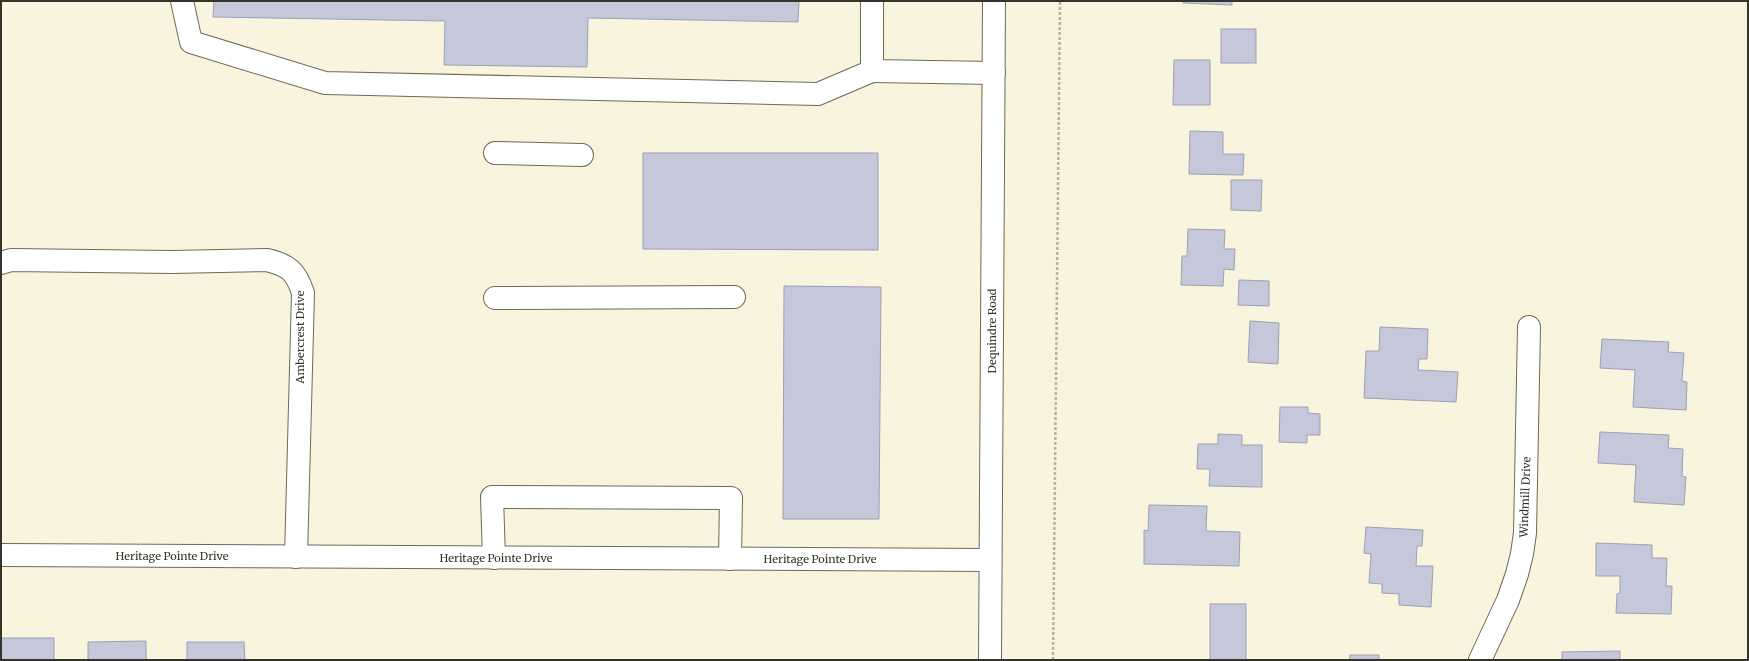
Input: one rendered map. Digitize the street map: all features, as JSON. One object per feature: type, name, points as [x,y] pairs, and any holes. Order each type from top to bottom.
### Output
[{"type":"street","points":[[182,1],[191,42],[325,83],[818,94],[872,71],[994,73]]},
{"type":"street","points":[[872,1],[872,71]]},
{"type":"street","name":"Dequindre Road","points":[[990,660],[994,1]]},
{"type":"street","points":[[495,153],[582,155]]},
{"type":"street","name":"Ambercrest Drive","points":[[1,263],[11,260],[172,262],[267,260],[279,263],[292,270],[299,281],[303,293],[296,556]]},
{"type":"street","points":[[495,298],[734,297]]},
{"type":"street","name":"Windmill Drive","points":[[1480,660],[1508,600],[1522,554],[1525,533],[1529,327]]},
{"type":"street","points":[[494,558],[492,497],[731,498],[730,559]]},
{"type":"street","name":"Heritage Pointe Drive","points":[[1,555],[990,560]]},
{"type":"path","points":[[1053,660],[1060,1]]},
{"type":"building","points":[[214,1],[799,1],[798,22],[588,18],[587,67],[444,65],[445,21],[213,17]]},
{"type":"building","points":[[1183,1],[1232,1],[1232,5],[1183,3]]},
{"type":"building","points":[[1221,29],[1256,29],[1256,63],[1221,63]]},
{"type":"building","points":[[1174,60],[1210,60],[1210,105],[1173,105]]},
{"type":"building","points":[[1190,131],[1223,132],[1223,154],[1244,154],[1243,175],[1189,174]]},
{"type":"building","points":[[643,153],[878,153],[878,250],[643,249]]},
{"type":"building","points":[[1231,180],[1262,180],[1261,211],[1231,210]]},
{"type":"building","points":[[1188,229],[1225,230],[1224,249],[1235,249],[1234,270],[1224,269],[1223,286],[1181,285],[1182,256],[1187,256]]},
{"type":"building","points":[[1239,280],[1269,281],[1269,306],[1238,305]]},
{"type":"building","points":[[784,286],[881,287],[879,519],[783,519]]},
{"type":"building","points":[[1250,321],[1279,323],[1278,364],[1248,362]]},
{"type":"building","points":[[1380,327],[1428,329],[1427,359],[1419,359],[1418,370],[1458,372],[1456,402],[1364,398],[1366,351],[1379,351]]},
{"type":"building","points":[[1602,339],[1669,342],[1668,352],[1684,353],[1682,381],[1687,382],[1686,410],[1633,407],[1635,370],[1600,368]]},
{"type":"building","points":[[1280,407],[1308,407],[1308,413],[1320,414],[1320,435],[1307,435],[1307,443],[1279,442]]},
{"type":"building","points":[[1600,432],[1669,435],[1668,448],[1683,449],[1682,476],[1686,477],[1684,505],[1634,502],[1636,465],[1598,463]]},
{"type":"building","points":[[1218,434],[1242,435],[1242,445],[1262,445],[1262,487],[1209,486],[1210,469],[1197,469],[1198,444],[1218,444]]},
{"type":"building","points":[[1149,505],[1207,506],[1206,531],[1240,532],[1239,566],[1144,564],[1144,530],[1148,531]]},
{"type":"building","points":[[1366,527],[1423,530],[1422,546],[1417,546],[1416,566],[1433,566],[1431,607],[1399,605],[1399,594],[1382,593],[1382,584],[1369,583],[1371,554],[1364,553]]},
{"type":"building","points":[[1596,543],[1652,545],[1652,558],[1667,558],[1666,586],[1672,586],[1671,614],[1616,613],[1617,594],[1620,593],[1620,576],[1596,576]]},
{"type":"building","points":[[1210,604],[1246,604],[1246,660],[1210,660]]},
{"type":"building","points":[[1,638],[54,638],[54,660],[1,660]]},
{"type":"building","points":[[146,641],[146,660],[88,660],[88,642]]},
{"type":"building","points":[[187,642],[244,642],[245,660],[187,660]]},
{"type":"building","points":[[1620,651],[1620,660],[1562,660],[1562,652]]},
{"type":"building","points":[[1350,655],[1379,655],[1379,660],[1350,660]]}]
